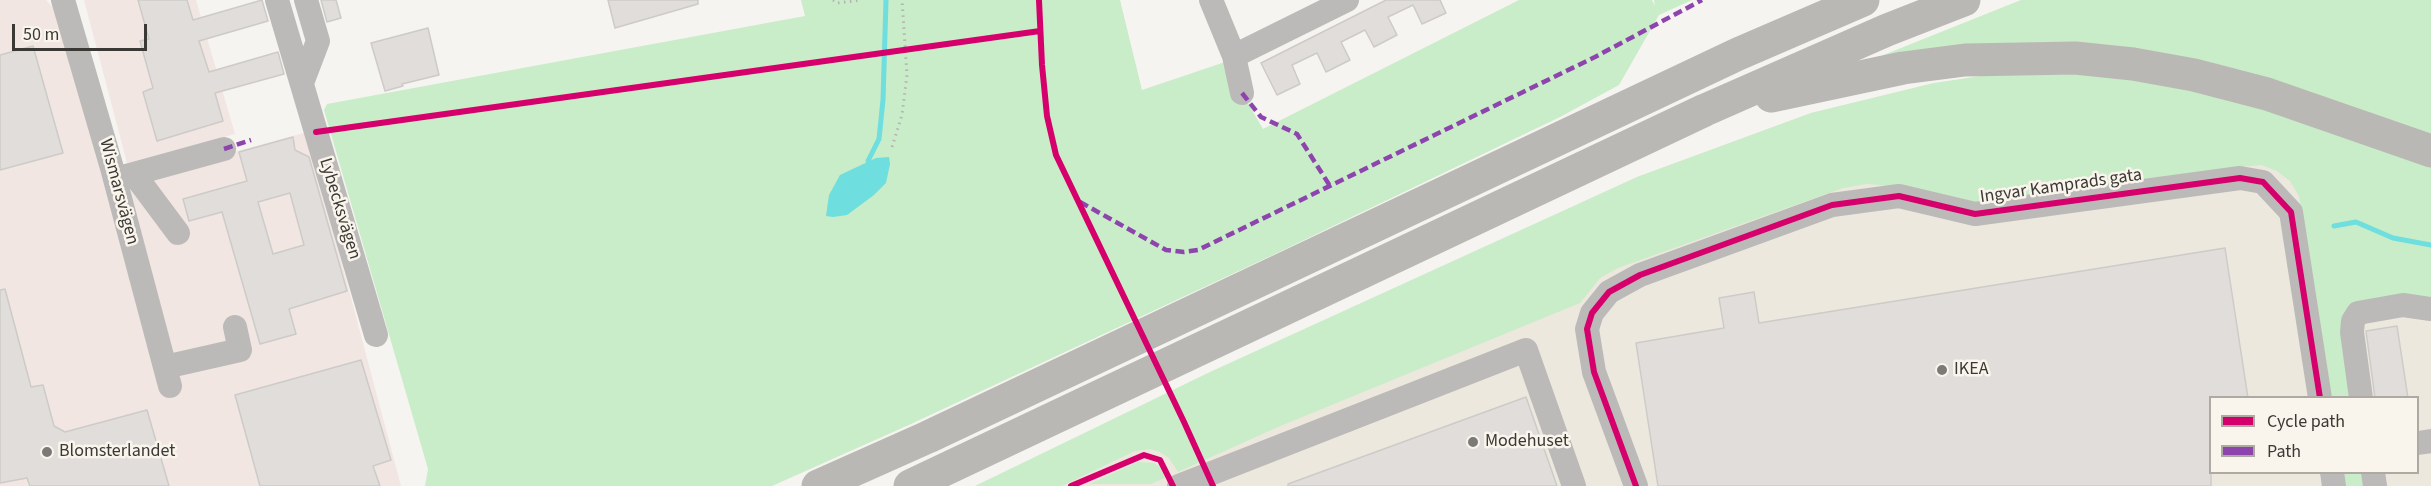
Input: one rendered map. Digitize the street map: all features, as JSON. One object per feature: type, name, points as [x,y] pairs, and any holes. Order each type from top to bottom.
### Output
[{"type":"highway","points":[[818,486],[992,407],[1738,54],[1863,0]]},
{"type":"highway","points":[[910,486],[1705,110],[1887,30],[1964,0]]},
{"type":"highway","points":[[1705,110],[1914,67],[1965,60],[2075,58],[2133,64],[2194,75],[2266,94],[2431,151]]},
{"type":"street","name":"Wismarsvägen","points":[[63,0],[124,176],[168,376],[240,350],[235,327]]},
{"type":"street","name":"Lybecksvägen","points":[[278,0],[302,83],[305,111],[376,335]]},
{"type":"street","points":[[302,83],[318,41],[306,0]]},
{"type":"street","points":[[1212,0],[1234,56],[1242,93]]},
{"type":"street","points":[[1234,56],[1347,0]]},
{"type":"street","points":[[177,233],[124,176],[224,149]]},
{"type":"street","name":"Ingvar Kamprads gata","points":[[1636,486],[1594,372],[1587,329],[1592,313],[1609,292],[1640,275],[1832,205],[1899,196],[1975,214],[2240,178],[2263,182],[2291,212],[2320,396]]},
{"type":"street","points":[[2361,396],[2352,332],[2353,321],[2358,314],[2403,304],[2431,309]]},
{"type":"street","points":[[1179,486],[1526,350],[1574,486]]},
{"type":"path","points":[[833,0],[837,3],[861,0]]},
{"type":"path","points":[[892,147],[902,115],[907,75],[902,0]]},
{"type":"shaded area","points":[[0,0],[46,0],[55,10],[107,187],[307,132],[401,486],[0,486]]},
{"type":"shaded area","points":[[84,0],[196,0],[235,134],[127,163]]},
{"type":"shaded area","points":[[1934,83],[2431,164],[2431,486],[975,486],[1637,177],[1811,113]]},
{"type":"green space","points":[[801,0],[1120,0],[1142,90],[1228,61],[1242,93],[1263,129],[1519,0],[1652,0],[1655,6],[1654,0],[1692,0],[1659,15],[1619,85],[1560,117],[1275,254],[911,424],[772,486],[425,486],[428,469],[324,110],[327,104],[805,16]]},
{"type":"green space","points":[[2021,0],[2431,0],[2431,139],[2263,81],[1861,64]]},
{"type":"green space","points":[[2013,71],[2081,72],[2144,79],[2244,102],[2431,164],[2431,305],[2355,309],[2349,396],[2332,396],[2299,196],[2290,181],[2277,171],[2261,165],[2218,169],[1983,204],[1890,186],[1867,184],[1843,188],[1618,268],[1600,278],[1580,303],[1278,427],[1178,472],[1169,458],[1150,449],[1135,451],[1062,486],[975,486],[1210,372],[1637,177],[1811,113],[1934,83]]},
{"type":"green space","points":[[1138,462],[1154,463],[1160,467],[1165,478],[1151,484],[1089,484]]},
{"type":"green space","points":[[2344,474],[2364,474],[2366,486],[2346,486]]},
{"type":"water","points":[[889,157],[886,183],[874,195],[847,215],[826,216],[829,195],[840,175],[876,158]]},
{"type":"building","points":[[138,0],[187,0],[193,20],[262,0],[268,21],[199,41],[209,72],[278,52],[284,74],[215,93],[223,121],[157,141],[143,92],[153,88],[140,41],[149,39]]},
{"type":"building","points":[[321,0],[336,0],[341,18],[327,22]]},
{"type":"building","points":[[608,0],[698,0],[698,4],[615,28]]},
{"type":"building","points":[[1386,0],[1440,0],[1446,13],[1422,24],[1413,5],[1388,17],[1397,35],[1374,47],[1365,30],[1341,42],[1350,60],[1326,72],[1317,53],[1292,65],[1300,84],[1277,95],[1261,63]]},
{"type":"building","points":[[428,28],[439,75],[402,84],[403,86],[385,91],[371,43]]},
{"type":"building","points":[[33,46],[63,153],[0,170],[0,55]]},
{"type":"building","points":[[293,137],[295,150],[309,157],[347,291],[289,309],[296,334],[260,344],[222,212],[189,221],[183,199],[247,181],[239,152]],"holes":[[[290,193],[304,245],[273,254],[258,202]]]},
{"type":"building","name":"IKEA","points":[[2225,248],[2248,396],[2209,396],[2211,486],[1658,486],[1636,343],[1724,328],[1719,298],[1754,292],[1759,323]]},
{"type":"building","points":[[5,289],[31,387],[43,385],[54,426],[65,432],[147,410],[169,486],[30,486],[27,478],[0,483],[0,290]]},
{"type":"building","points":[[2397,326],[2408,396],[2375,396],[2366,331]]},
{"type":"building","points":[[361,360],[391,460],[373,466],[380,486],[260,486],[235,395]]},
{"type":"building","name":"Modehuset","points":[[1526,397],[1557,486],[1288,486],[1288,484]]},
{"type":"waterway","points":[[868,161],[879,139],[883,100],[886,0]]},
{"type":"waterway","points":[[2334,226],[2356,222],[2393,238],[2431,245]]},
{"type":"marked path","points":[[1080,202],[1166,250],[1184,252],[1198,250],[1595,57],[1702,0]]},
{"type":"marked path","points":[[1242,93],[1261,117],[1297,134],[1330,186]]},
{"type":"marked path","points":[[224,149],[251,140]]},
{"type":"cycle path","points":[[1039,0],[1047,116],[1056,155],[1213,486]]},
{"type":"cycle path","points":[[316,132],[1040,31]]},
{"type":"cycle path","points":[[1636,486],[1594,372],[1587,329],[1592,313],[1609,292],[1640,275],[1832,205],[1899,196],[1975,214],[2240,178],[2263,182],[2291,212],[2320,396]]},
{"type":"cycle path","points":[[1071,486],[1144,455],[1160,460],[1173,486]]},
{"type":"place","name":"IKEA","points":[[1942,370]]},
{"type":"place","name":"Modehuset","points":[[1473,442]]},
{"type":"place","name":"Blomsterlandet","points":[[47,452]]}]
